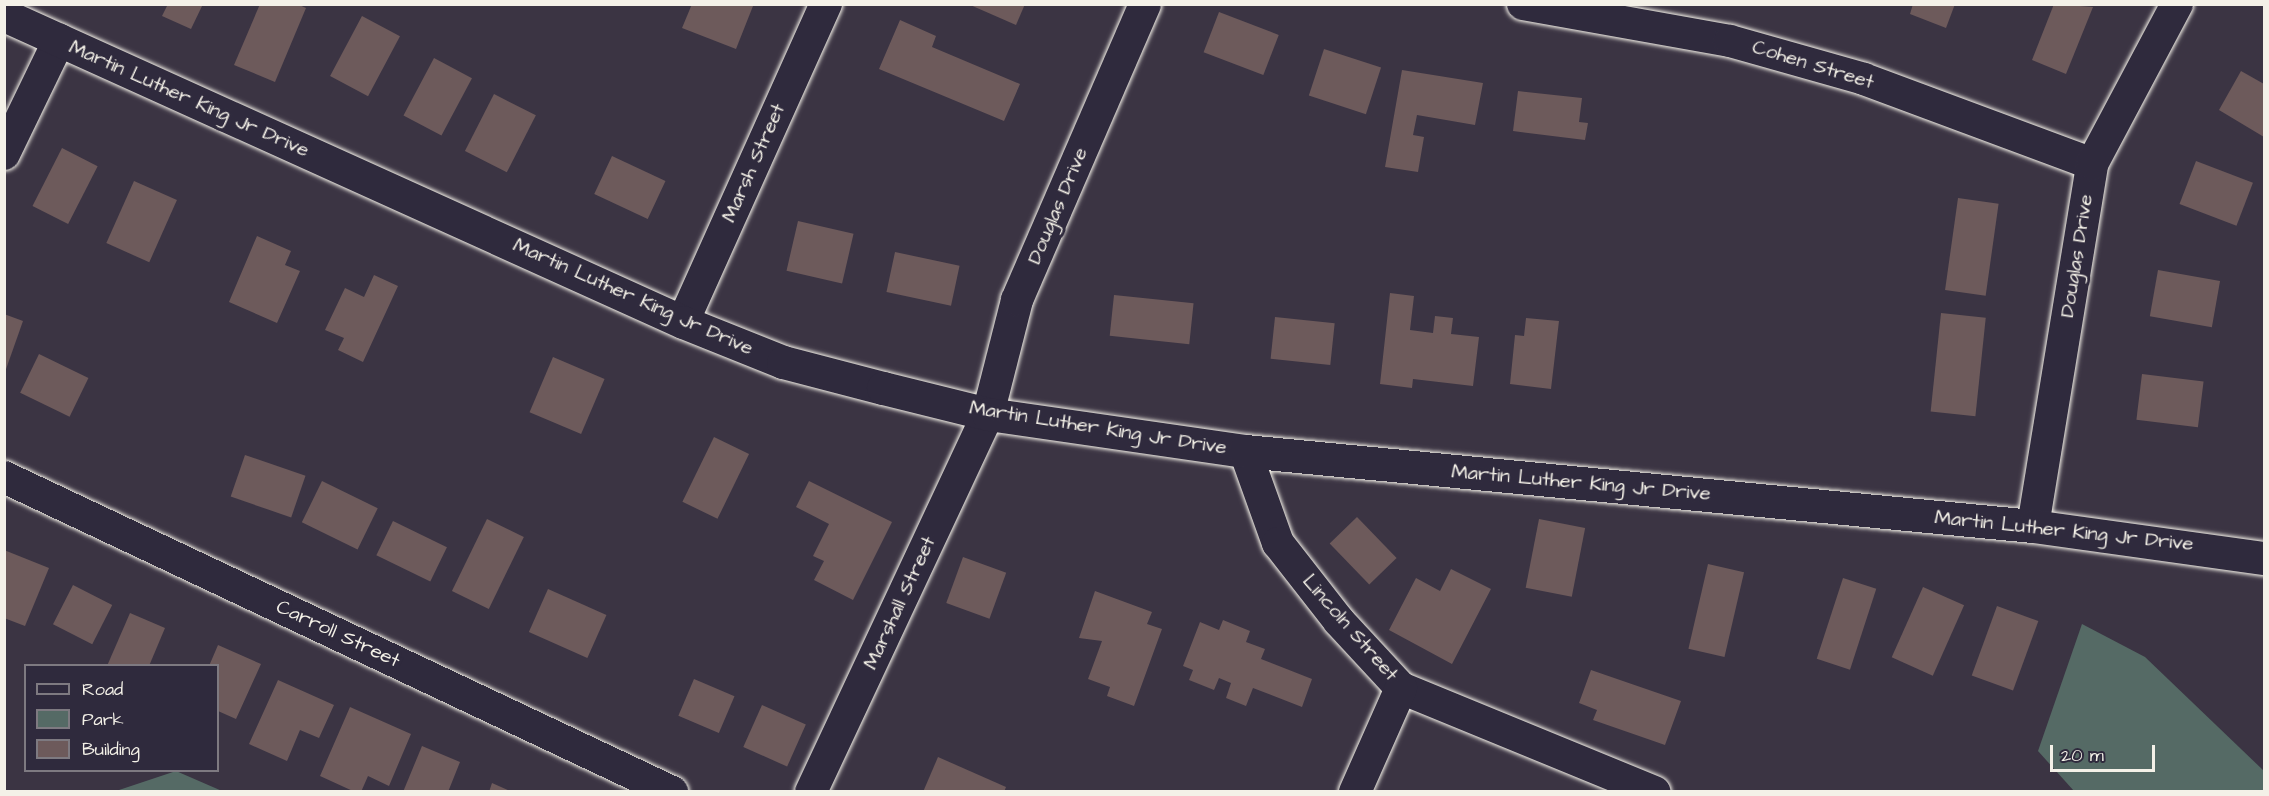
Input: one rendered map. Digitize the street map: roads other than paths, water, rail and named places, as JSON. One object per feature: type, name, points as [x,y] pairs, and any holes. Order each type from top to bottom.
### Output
[{"type":"street","name":"Marsh Street","points":[[683,322],[826,4]]},
{"type":"street","name":"Douglas Drive","points":[[988,414],[1017,300],[1145,4]]},
{"type":"street","name":"Cohen Street","points":[[1523,4],[1730,40],[1864,79],[2092,164]]},
{"type":"street","name":"Douglas Drive","points":[[2033,526],[2092,164],[2177,4]]},
{"type":"street","name":"Martin Luther King Jr Drive","points":[[4,15],[683,322],[783,362],[988,414],[1245,451],[2033,526],[2265,558]]},
{"type":"street","points":[[4,154],[59,40]]},
{"type":"street","name":"Marshall Street","points":[[811,792],[988,414]]},
{"type":"street","name":"Lincoln Street","points":[[1245,451],[1278,543],[1339,621],[1401,688],[1655,792]]},
{"type":"street","name":"Carroll Street","points":[[4,477],[672,792]]},
{"type":"street","points":[[1355,792],[1401,688]]}]
